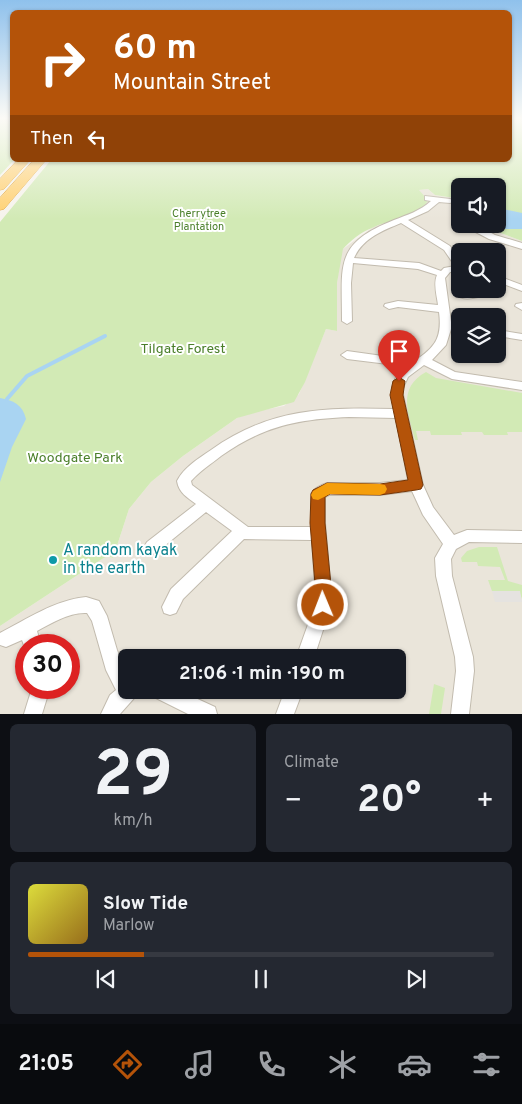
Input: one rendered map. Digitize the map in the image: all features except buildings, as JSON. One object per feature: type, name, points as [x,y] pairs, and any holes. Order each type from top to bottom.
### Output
[{"type":"highway","points":[[0,186],[22,162]]},
{"type":"highway","points":[[0,206],[38,162]]},
{"type":"street","points":[[348,321],[348,260],[352,249],[364,237],[426,210],[433,198],[450,201]]},
{"type":"street","points":[[402,220],[448,248],[451,253]]},
{"type":"street","points":[[484,233],[522,246]]},
{"type":"street","points":[[348,260],[425,267],[442,274]]},
{"type":"street","points":[[451,269],[442,274],[440,282],[446,325],[440,346],[399,381],[396,387],[416,485],[428,511],[451,544]]},
{"type":"street","points":[[506,284],[522,288]]},
{"type":"street","points":[[389,306],[398,304],[444,309]]},
{"type":"street","points":[[446,325],[451,326]]},
{"type":"street","points":[[506,334],[522,337]]},
{"type":"street","points":[[346,356],[390,361],[411,370]]},
{"type":"street","points":[[424,360],[452,374],[522,386]]},
{"type":"street","points":[[319,534],[263,535],[241,532],[185,487],[185,480],[222,448],[244,433],[266,425],[313,414],[340,412],[400,414]]},
{"type":"street","points":[[308,649],[324,602],[318,494],[322,490],[380,489],[416,485]]},
{"type":"street","points":[[152,548],[206,504]]},
{"type":"street","points":[[170,607],[177,594],[241,532]]},
{"type":"street","points":[[460,714],[464,686],[464,657],[442,565],[446,551],[451,544],[461,538],[476,535],[522,537]]},
{"type":"street","points":[[34,634],[76,604],[82,603],[92,606],[96,612],[114,670],[118,676]]},
{"type":"street","points":[[6,639],[15,638]]},
{"type":"street","points":[[33,714],[38,699]]},
{"type":"street","points":[[110,714],[120,699]]},
{"type":"street","points":[[177,699],[208,714]]},
{"type":"street","points":[[285,714],[291,699]]},
{"type":"shaded area","points":[[428,189],[435,195],[451,198],[451,233],[501,233],[522,241],[522,714],[0,714],[0,626],[102,559],[108,556],[113,558],[129,509],[151,482],[183,456],[237,418],[248,413],[284,406],[299,394],[326,329],[337,331],[337,283],[340,257],[343,249],[373,227],[410,213],[425,197],[418,190]]},
{"type":"shaded area","points":[[492,591],[520,591],[522,602],[495,602]]},
{"type":"green space","points":[[0,152],[10,152],[10,162],[12,162],[0,175]]},
{"type":"green space","points":[[512,152],[522,152],[522,241],[501,233],[506,233],[506,178],[451,178],[451,198],[435,195],[428,189],[419,190],[428,200],[425,205],[412,213],[364,232],[343,249],[337,283],[337,331],[326,329],[305,382],[294,402],[237,418],[183,456],[151,482],[129,509],[113,558],[108,556],[102,559],[0,626],[0,222],[49,162],[512,162]]},
{"type":"green space","points":[[426,372],[436,378],[522,393],[522,432],[507,432],[508,435],[484,435],[482,432],[461,432],[462,435],[431,435],[430,431],[416,431],[418,440],[415,440],[408,411],[408,393],[417,378]]},
{"type":"green space","points":[[479,547],[497,547],[508,581],[522,585],[522,599],[519,591],[492,591],[488,580],[505,580],[500,567],[478,566],[477,562],[462,562],[461,558],[467,551]]},
{"type":"green space","points":[[434,684],[445,688],[441,714],[429,714]]},
{"type":"water","points":[[506,210],[522,213],[522,229],[506,229]]},
{"type":"water","points":[[0,398],[17,404],[25,414],[26,419],[12,447],[0,482]]},
{"type":"waterway","points":[[7,399],[27,376],[105,336],[103,337]]},
{"type":"slow traffic","points":[[318,495],[322,490],[327,489],[380,489]]},
{"type":"place","name":"A random kayak in the earth","points":[[53,560]]},
{"type":"route","points":[[323,605],[318,494],[322,490],[327,489],[380,489],[416,485],[396,395],[396,387],[399,381]]},
{"type":"park label","name":"Cherrytree Plantation","points":[[199,220]]},
{"type":"park label","name":"Tilgate Forest","points":[[183,349]]},
{"type":"park label","name":"Woodgate Park","points":[[75,458]]}]
